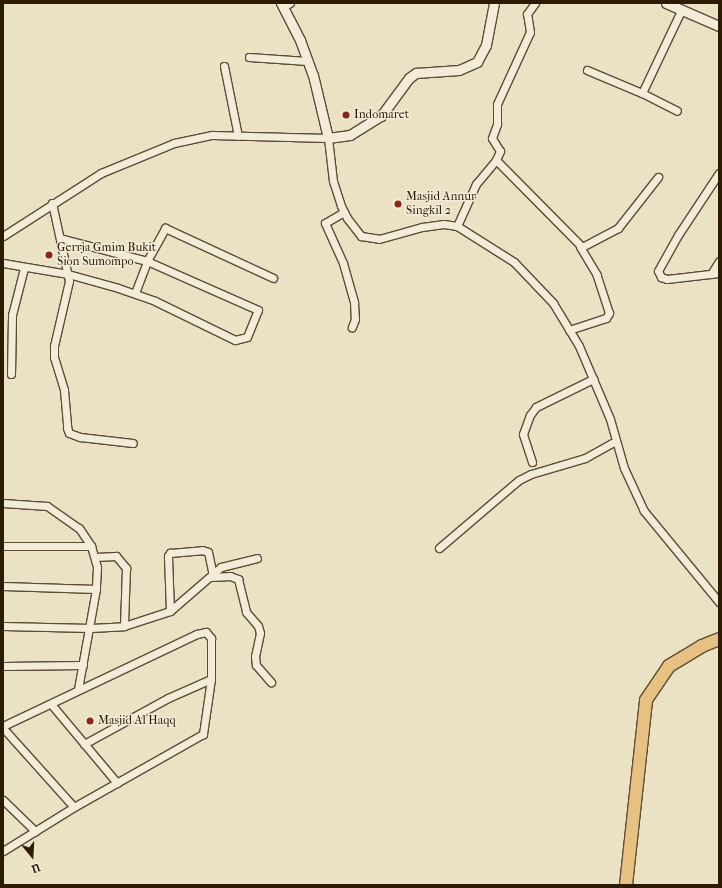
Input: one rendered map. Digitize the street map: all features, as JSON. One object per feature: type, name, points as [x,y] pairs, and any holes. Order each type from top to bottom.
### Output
[{"type":"highway","points":[[626,885],[631,856],[639,747],[646,700],[669,666],[702,646],[719,639]]},
{"type":"street","points":[[3,236],[52,203],[101,173],[150,151],[194,138],[238,136],[328,138],[350,135],[380,116],[409,78],[416,73],[459,70],[478,62],[486,45],[494,3]]},
{"type":"street","points":[[457,226],[476,184],[496,160],[500,151],[492,138],[497,127],[498,104],[530,32],[527,14],[535,3]]},
{"type":"street","points":[[666,3],[681,11],[719,26]]},
{"type":"street","points":[[285,4],[307,61],[328,138],[334,181],[344,212],[356,231],[368,238],[379,239],[444,224],[457,226],[514,262],[553,303],[569,330],[593,379],[616,441],[624,468],[644,511],[719,602]]},
{"type":"street","points":[[642,93],[681,11]]},
{"type":"street","points":[[249,57],[307,61]]},
{"type":"street","points":[[224,66],[238,136]]},
{"type":"street","points":[[587,70],[642,93],[677,111]]},
{"type":"street","points":[[496,160],[580,246],[597,275],[609,313],[606,318],[569,330]]},
{"type":"street","points":[[719,173],[670,247],[658,271],[661,277],[667,279],[719,273]]},
{"type":"street","points":[[580,246],[589,245],[618,228],[658,177]]},
{"type":"street","points":[[52,203],[68,274],[68,288],[54,346],[54,357],[64,390],[67,428],[69,433],[80,437],[133,443]]},
{"type":"street","points":[[344,212],[325,223],[342,264],[354,302],[355,319],[352,327]]},
{"type":"street","points":[[135,293],[147,261],[162,230],[168,228],[273,278]]},
{"type":"street","points":[[3,263],[24,268],[68,274],[135,293],[236,340],[241,340],[247,337],[258,310],[147,261],[60,238]]},
{"type":"street","points":[[711,274],[719,261]]},
{"type":"street","points":[[10,374],[12,314],[24,268]]},
{"type":"street","points":[[532,462],[523,434],[530,415],[536,407],[593,379]]},
{"type":"street","points":[[439,548],[519,480],[531,474],[585,458],[616,441]]},
{"type":"street","points":[[3,503],[47,506],[79,528],[91,546],[95,557],[96,589],[91,628],[78,689]]},
{"type":"street","points":[[3,546],[91,546]]},
{"type":"street","points":[[170,611],[168,556],[170,553],[202,550],[208,552],[212,576]]},
{"type":"street","points":[[95,557],[116,556],[126,568],[124,626]]},
{"type":"street","points":[[3,626],[91,628],[124,626],[170,611],[228,563],[256,558]]},
{"type":"street","points":[[212,576],[230,576],[238,579],[246,612],[258,626],[260,633],[255,656],[256,665],[271,682]]},
{"type":"street","points":[[3,586],[96,589]]},
{"type":"street","points":[[3,851],[74,807],[203,734],[211,679],[213,642],[210,635],[204,632],[78,689],[3,727],[74,807]]},
{"type":"street","points":[[3,666],[83,665]]},
{"type":"street","points":[[84,744],[168,698],[211,679]]},
{"type":"street","points":[[51,704],[117,783]]},
{"type":"street","points":[[3,800],[35,831]]},
{"type":"place","name":"Indomaret","points":[[346,115]]},
{"type":"place","name":"Masjid Annur Singkil 2","points":[[398,204]]},
{"type":"place","name":"Gerrja Gmim Bukit Sion Sumompo","points":[[49,255]]},
{"type":"place","name":"Masjid Al Haqq","points":[[90,721]]}]
